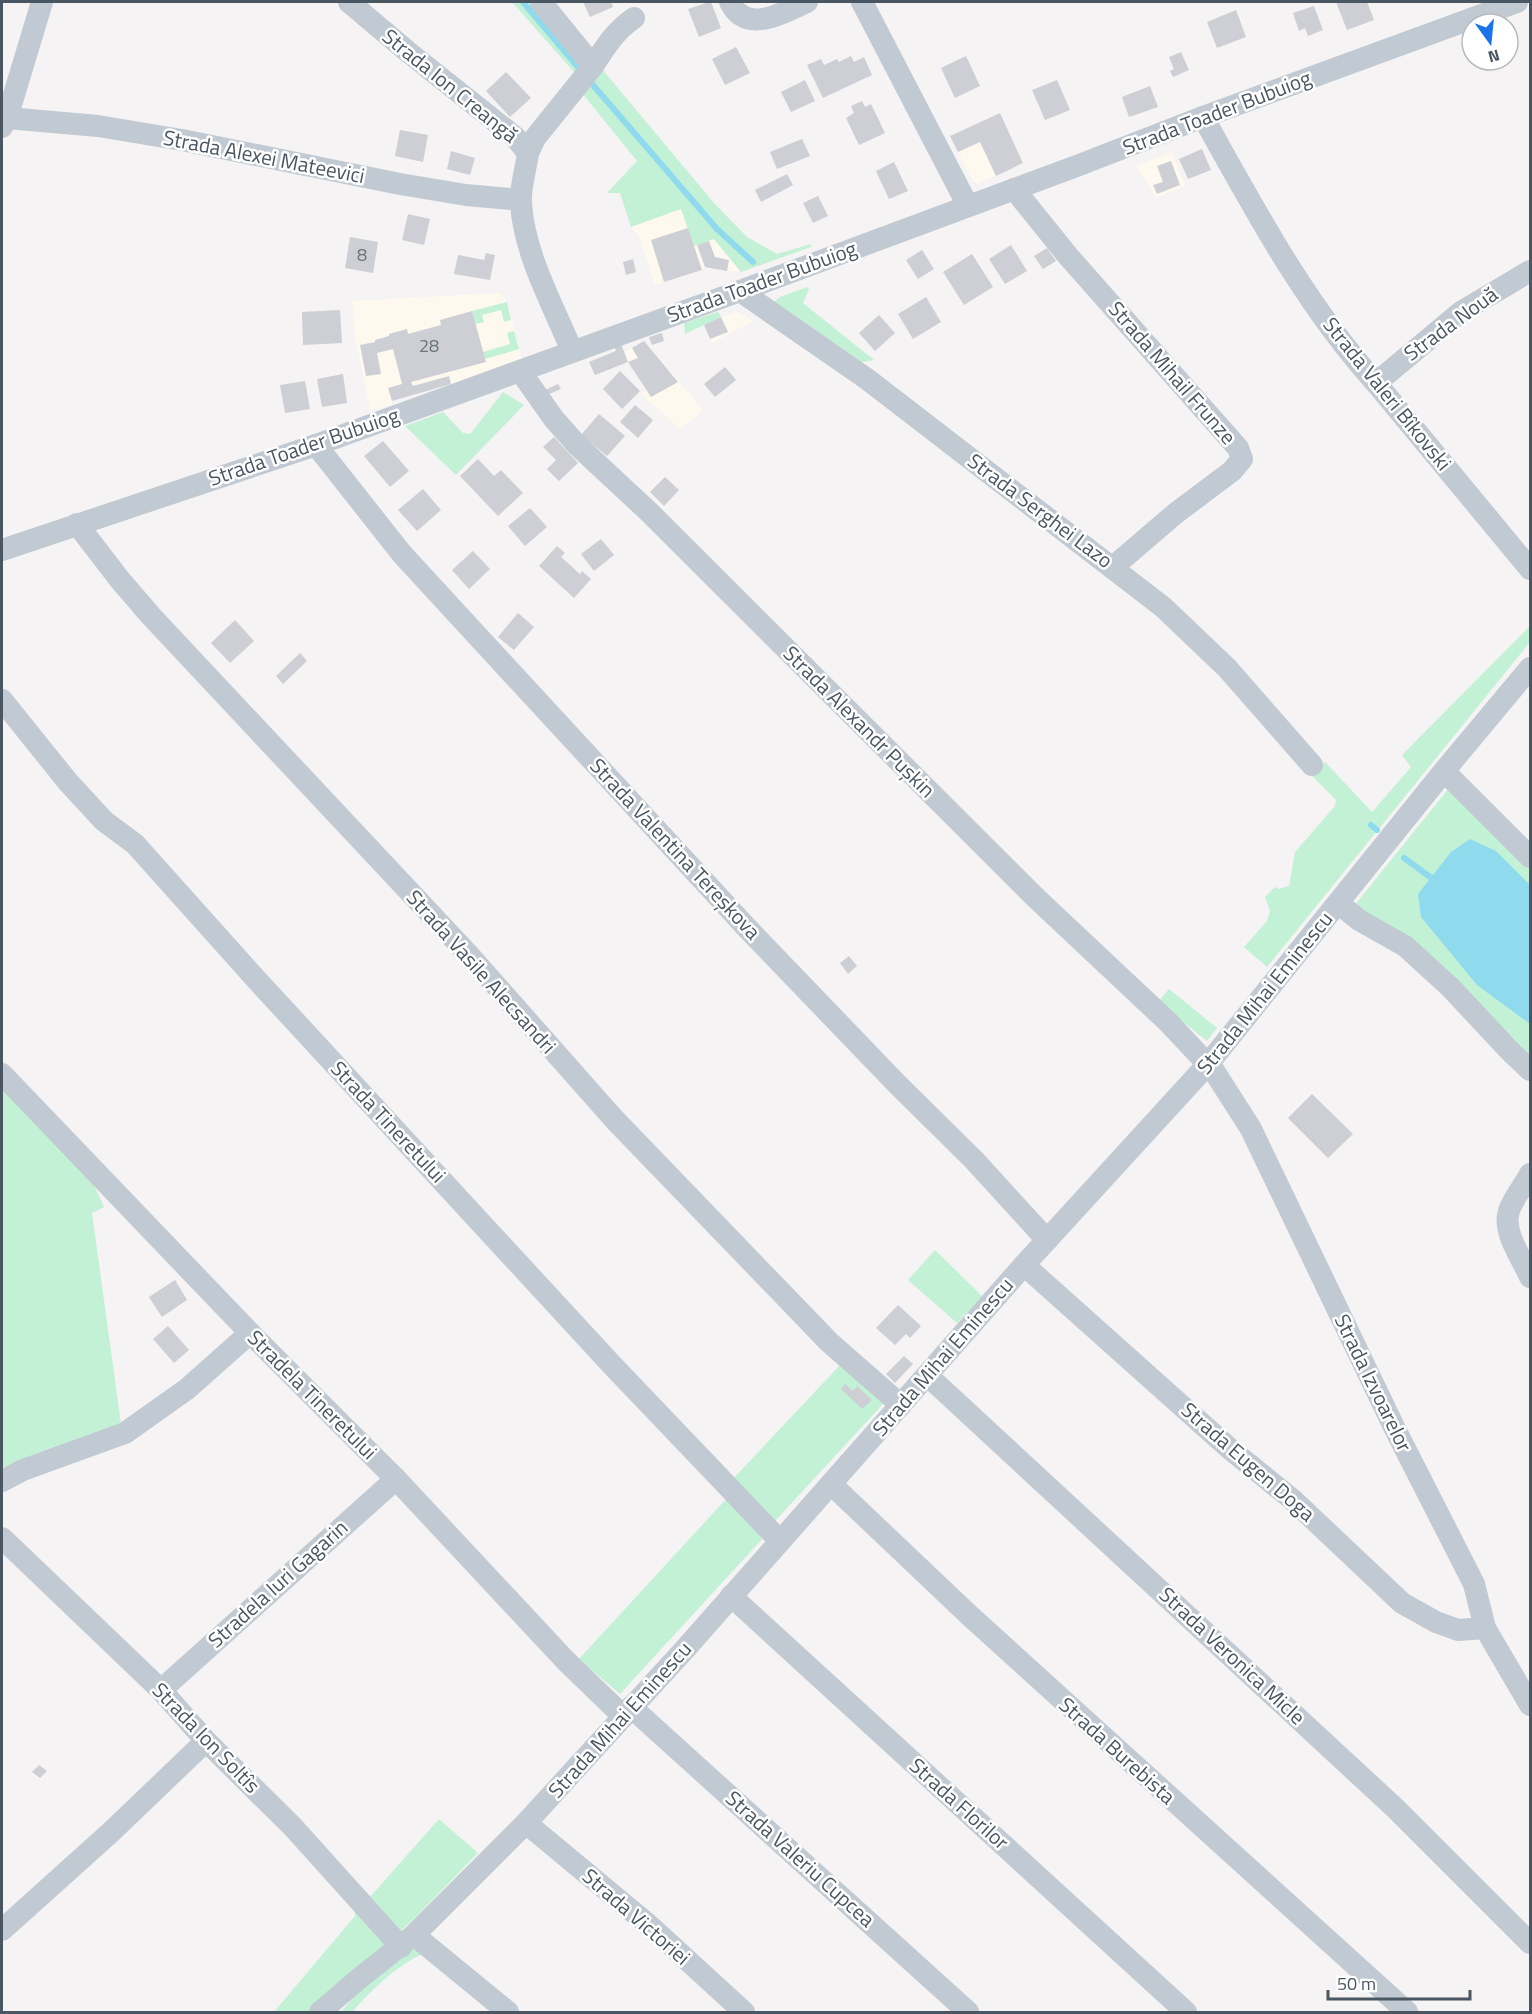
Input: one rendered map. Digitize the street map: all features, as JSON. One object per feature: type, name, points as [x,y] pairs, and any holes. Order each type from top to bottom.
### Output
[{"type":"street","points":[[4,123],[42,2]]},
{"type":"street","name":"Strada Ion Creangă","points":[[349,2],[515,137],[528,153],[521,200],[523,227],[529,248],[572,351]]},
{"type":"street","points":[[541,2],[593,66]]},
{"type":"street","points":[[730,2],[736,13],[761,20],[777,16],[807,2]]},
{"type":"street","points":[[862,2],[968,206]]},
{"type":"street","name":"Strada Toader Bubuiog","points":[[2,550],[316,445],[740,291],[1517,2]]},
{"type":"street","points":[[528,153],[535,138],[593,66],[610,38],[621,26],[634,18]]},
{"type":"street","name":"Strada Valeri Bîkovski","points":[[1203,117],[1294,273],[1352,357],[1530,569]]},
{"type":"street","name":"Strada Alexei Mateevici","points":[[4,123],[98,126],[182,140],[400,184],[466,195],[521,200]]},
{"type":"street","name":"Strada Mihail Frunze","points":[[1014,189],[1068,256],[1238,448],[1242,459],[1232,471],[1176,513],[1113,567]]},
{"type":"street","name":"Strada Nouă","points":[[1376,383],[1461,312],[1530,271]]},
{"type":"street","name":"Strada Serghei Lazo","points":[[740,291],[867,379],[1163,607],[1227,668],[1312,765]]},
{"type":"street","name":"Strada Alexandr Pușkin","points":[[520,371],[554,419],[577,445],[648,511],[1036,898],[1168,1022],[1208,1064]]},
{"type":"street","name":"Strada Valentina Tereșkova","points":[[316,445],[402,554],[748,929],[897,1084],[974,1160],[1047,1240]]},
{"type":"street","name":"Strada Vasile Alecsandri","points":[[77,524],[151,616],[468,954],[614,1119],[829,1341],[901,1405]]},
{"type":"street","name":"Strada Mihai Eminescu","points":[[320,2013],[407,1941],[526,1823],[731,1596],[1024,1265],[1208,1064],[1530,668]]},
{"type":"street","name":"Strada Tineretului","points":[[2,700],[68,782],[104,821],[135,844],[255,978],[620,1373],[780,1541]]},
{"type":"street","points":[[1444,771],[1530,857]]},
{"type":"street","points":[[1338,903],[1359,920],[1405,946],[1451,988],[1530,1070]]},
{"type":"street","name":"Strada Izvoarelor","points":[[1208,1064],[1232,1096],[1251,1129],[1394,1427],[1474,1584],[1485,1628],[1530,1705]]},
{"type":"street","name":"Stradela Tineretului","points":[[2,1074],[250,1333],[396,1479],[566,1661],[627,1711]]},
{"type":"street","points":[[1530,1174],[1509,1208],[1507,1219],[1509,1232],[1530,1276]]},
{"type":"street","name":"Strada Eugen Doga","points":[[1024,1265],[1230,1449],[1293,1500],[1402,1603],[1436,1622],[1458,1630],[1485,1628]]},
{"type":"street","points":[[2,1481],[23,1470],[124,1432],[187,1389],[250,1333]]},
{"type":"street","name":"Strada Veronica Micle","points":[[927,1376],[1395,1808],[1530,1943]]},
{"type":"street","name":"Stradela Iuri Gagarin","points":[[161,1690],[396,1479]]},
{"type":"street","name":"Strada Burebista","points":[[831,1484],[969,1615],[1407,2013]]},
{"type":"street","name":"Strada Ion Soltîs","points":[[2,1538],[161,1690],[206,1741],[407,1941],[508,2013]]},
{"type":"street","name":"Strada Florilor","points":[[731,1596],[1186,2013]]},
{"type":"street","name":"Strada Valeriu Cupcea","points":[[627,1711],[863,1915],[968,2013]]},
{"type":"street","points":[[2,1930],[111,1832],[206,1741]]},
{"type":"street","name":"Strada Victoriei","points":[[526,1823],[650,1926],[744,2013]]},
{"type":"shaded area","points":[[1000,113],[1023,163],[977,184],[972,180],[950,136]]},
{"type":"shaded area","points":[[1172,152],[1185,185],[1156,198],[1136,166]]},
{"type":"shaded area","points":[[681,209],[694,245],[714,239],[741,272],[705,267],[702,270],[655,285],[639,237],[631,227]]},
{"type":"shaded area","points":[[500,293],[507,302],[522,360],[392,401],[392,405],[370,410],[356,346],[352,301]]},
{"type":"shaded area","points":[[736,311],[753,321],[712,343],[704,325]]},
{"type":"shaded area","points":[[644,341],[704,410],[680,429],[641,394],[646,391],[624,352]]},
{"type":"green space","points":[[512,2],[535,2],[586,62],[575,73]]},
{"type":"green space","points":[[602,69],[714,203],[747,237],[777,254],[811,244],[811,247],[741,272],[714,239],[694,246],[681,209],[631,227],[620,193],[607,193],[637,161],[582,93]]},
{"type":"green space","points":[[807,287],[809,289],[803,303],[874,360],[862,362],[774,302],[780,297]]},
{"type":"green space","points":[[507,302],[511,320],[504,322],[501,310],[482,315],[484,322],[475,324],[472,311]]},
{"type":"green space","points":[[718,312],[721,317],[685,334],[684,323]]},
{"type":"green space","points":[[514,331],[519,349],[485,359],[483,352],[510,344],[507,333]]},
{"type":"green space","points":[[503,392],[524,405],[456,475],[405,426],[443,412],[463,433],[470,434]]},
{"type":"green space","points":[[1530,626],[1530,642],[1267,967],[1244,947],[1267,921],[1270,911],[1265,897],[1275,887],[1279,889],[1289,886],[1295,852],[1335,806],[1336,800],[1310,774],[1325,762],[1372,812],[1411,767],[1402,755]]},
{"type":"green space","points":[[1449,788],[1530,867],[1530,1055],[1417,945],[1354,906]]},
{"type":"green space","points":[[1169,989],[1217,1028],[1207,1041],[1158,1002]]},
{"type":"green space","points":[[2,1082],[87,1170],[104,1207],[92,1213],[121,1424],[2,1468]]},
{"type":"green space","points":[[935,1250],[982,1296],[957,1323],[908,1280]]},
{"type":"green space","points":[[841,1364],[884,1403],[775,1521],[732,1480]]},
{"type":"green space","points":[[728,1497],[765,1536],[620,1694],[579,1659]]},
{"type":"green space","points":[[439,1819],[478,1853],[400,1931],[370,1897]]},
{"type":"green space","points":[[354,1904],[382,1938],[385,1948],[310,2012],[274,2012],[355,1916]]},
{"type":"green space","points":[[411,1950],[426,1953],[405,1963],[376,1987],[352,2012],[341,2012],[361,1989]]},
{"type":"water","points":[[1470,839],[1496,851],[1530,885],[1530,1024],[1477,985],[1421,917],[1418,894],[1451,852]]},
{"type":"building","points":[[583,2],[611,2],[613,7],[590,17]]},
{"type":"building","points":[[711,2],[721,28],[699,37],[688,9]]},
{"type":"building","points":[[1336,2],[1367,2],[1374,20],[1347,30]]},
{"type":"building","points":[[1314,6],[1323,30],[1308,36],[1305,28],[1299,31],[1293,13]]},
{"type":"building","points":[[1236,10],[1246,37],[1217,48],[1207,22]]},
{"type":"building","points":[[736,47],[750,73],[725,85],[712,59]]},
{"type":"building","points":[[1181,52],[1189,70],[1173,77],[1170,71],[1174,69],[1169,57]]},
{"type":"building","points":[[851,56],[854,62],[864,57],[872,75],[823,98],[807,65],[821,59],[824,65],[837,59],[839,62]]},
{"type":"building","points":[[966,56],[980,86],[955,98],[941,68]]},
{"type":"building","points":[[506,72],[531,98],[510,117],[486,91]]},
{"type":"building","points":[[805,80],[815,101],[791,112],[781,92]]},
{"type":"building","points":[[1057,80],[1070,110],[1045,120],[1032,90]]},
{"type":"building","points":[[1150,86],[1158,107],[1129,117],[1122,97]]},
{"type":"building","points":[[862,101],[865,107],[871,104],[885,133],[859,145],[846,118],[854,113],[851,106]]},
{"type":"building","points":[[1000,113],[1023,163],[996,176],[980,142],[958,152],[950,136]]},
{"type":"building","points":[[400,130],[428,135],[423,162],[395,156]]},
{"type":"building","points":[[802,139],[810,156],[777,169],[770,152]]},
{"type":"building","points":[[1202,149],[1211,170],[1188,179],[1179,159]]},
{"type":"building","points":[[451,151],[475,158],[470,175],[447,169]]},
{"type":"building","points":[[1171,161],[1180,185],[1157,194],[1153,185],[1163,182],[1157,166]]},
{"type":"building","points":[[894,162],[908,191],[889,199],[876,171]]},
{"type":"building","points":[[787,174],[793,185],[761,202],[755,190]]},
{"type":"building","points":[[818,196],[828,216],[813,223],[803,203]]},
{"type":"building","points":[[408,214],[430,219],[424,245],[402,240]]},
{"type":"building","points":[[688,228],[702,270],[664,282],[651,240]]},
{"type":"building","points":[[350,237],[378,242],[373,273],[345,268]]},
{"type":"building","points":[[709,241],[715,257],[729,260],[727,271],[705,267],[697,245]]},
{"type":"building","points":[[1011,245],[1027,271],[1005,284],[989,259]]},
{"type":"building","points":[[1047,248],[1056,261],[1043,269],[1034,256]]},
{"type":"building","points":[[922,250],[934,269],[918,279],[906,260]]},
{"type":"building","points":[[486,253],[495,255],[490,280],[454,274],[458,255],[484,260]]},
{"type":"building","points":[[972,254],[993,287],[964,305],[943,272]]},
{"type":"building","points":[[633,259],[636,272],[626,275],[623,262]]},
{"type":"building","points":[[926,297],[941,322],[913,339],[898,314]]},
{"type":"building","points":[[340,310],[342,343],[303,345],[302,312]]},
{"type":"building","points":[[472,311],[486,362],[411,382],[413,386],[449,376],[451,384],[392,401],[388,388],[402,384],[393,349],[377,353],[381,374],[366,376],[360,345],[375,342],[389,334],[407,329],[408,334],[441,325],[440,320]]},
{"type":"building","points":[[879,315],[895,333],[875,351],[859,333]]},
{"type":"building","points":[[721,317],[728,332],[710,339],[704,325]]},
{"type":"building","points":[[662,333],[664,341],[652,345],[649,337]]},
{"type":"building","points":[[644,341],[678,382],[651,397],[628,362],[638,358],[632,348]]},
{"type":"building","points":[[621,344],[628,362],[595,375],[589,362],[616,351],[614,346]]},
{"type":"building","points":[[725,367],[736,380],[715,397],[704,384]]},
{"type":"building","points":[[620,371],[640,391],[622,409],[603,389]]},
{"type":"building","points":[[343,374],[347,403],[322,407],[317,379]]},
{"type":"building","points":[[305,381],[310,409],[285,413],[280,385]]},
{"type":"building","points":[[558,384],[561,389],[547,395],[545,390]]},
{"type":"building","points":[[635,405],[653,420],[638,438],[620,422]]},
{"type":"building","points":[[599,414],[625,436],[607,456],[581,435]]},
{"type":"building","points":[[554,437],[578,463],[559,481],[547,469],[556,460],[543,447]]},
{"type":"building","points":[[383,441],[409,471],[390,487],[364,456]]},
{"type":"building","points":[[478,459],[494,476],[501,470],[523,493],[498,516],[460,476]]},
{"type":"building","points":[[665,477],[679,490],[664,506],[650,492]]},
{"type":"building","points":[[423,489],[441,510],[417,531],[398,510]]},
{"type":"building","points":[[530,508],[547,527],[525,546],[508,526]]},
{"type":"building","points":[[601,539],[614,555],[594,571],[581,554]]},
{"type":"building","points":[[557,546],[565,553],[561,557],[580,574],[582,571],[591,579],[574,598],[539,566]]},
{"type":"building","points":[[473,551],[490,569],[469,589],[452,570]]},
{"type":"building","points":[[518,613],[534,627],[514,650],[498,637]]},
{"type":"building","points":[[235,620],[254,641],[230,663],[211,643]]},
{"type":"building","points":[[300,653],[307,661],[283,684],[276,676]]},
{"type":"building","points":[[849,956],[857,966],[848,974],[840,963]]},
{"type":"building","points":[[1312,1094],[1353,1134],[1328,1158],[1288,1118]]},
{"type":"building","points":[[175,1280],[187,1300],[162,1317],[149,1297]]},
{"type":"building","points":[[898,1305],[921,1326],[910,1338],[906,1334],[895,1345],[876,1328]]},
{"type":"building","points":[[168,1326],[189,1350],[174,1363],[153,1339]]},
{"type":"building","points":[[904,1356],[913,1364],[895,1383],[886,1374]]},
{"type":"building","points":[[845,1384],[853,1391],[857,1386],[872,1400],[862,1409],[841,1389]]},
{"type":"building","points":[[39,1765],[47,1771],[40,1778],[32,1772]]},
{"type":"waterway","points":[[523,2],[578,67]]},
{"type":"waterway","points":[[593,85],[717,229],[753,262]]},
{"type":"waterway","points":[[1371,825],[1377,830]]},
{"type":"waterway","points":[[1404,858],[1437,882]]}]
